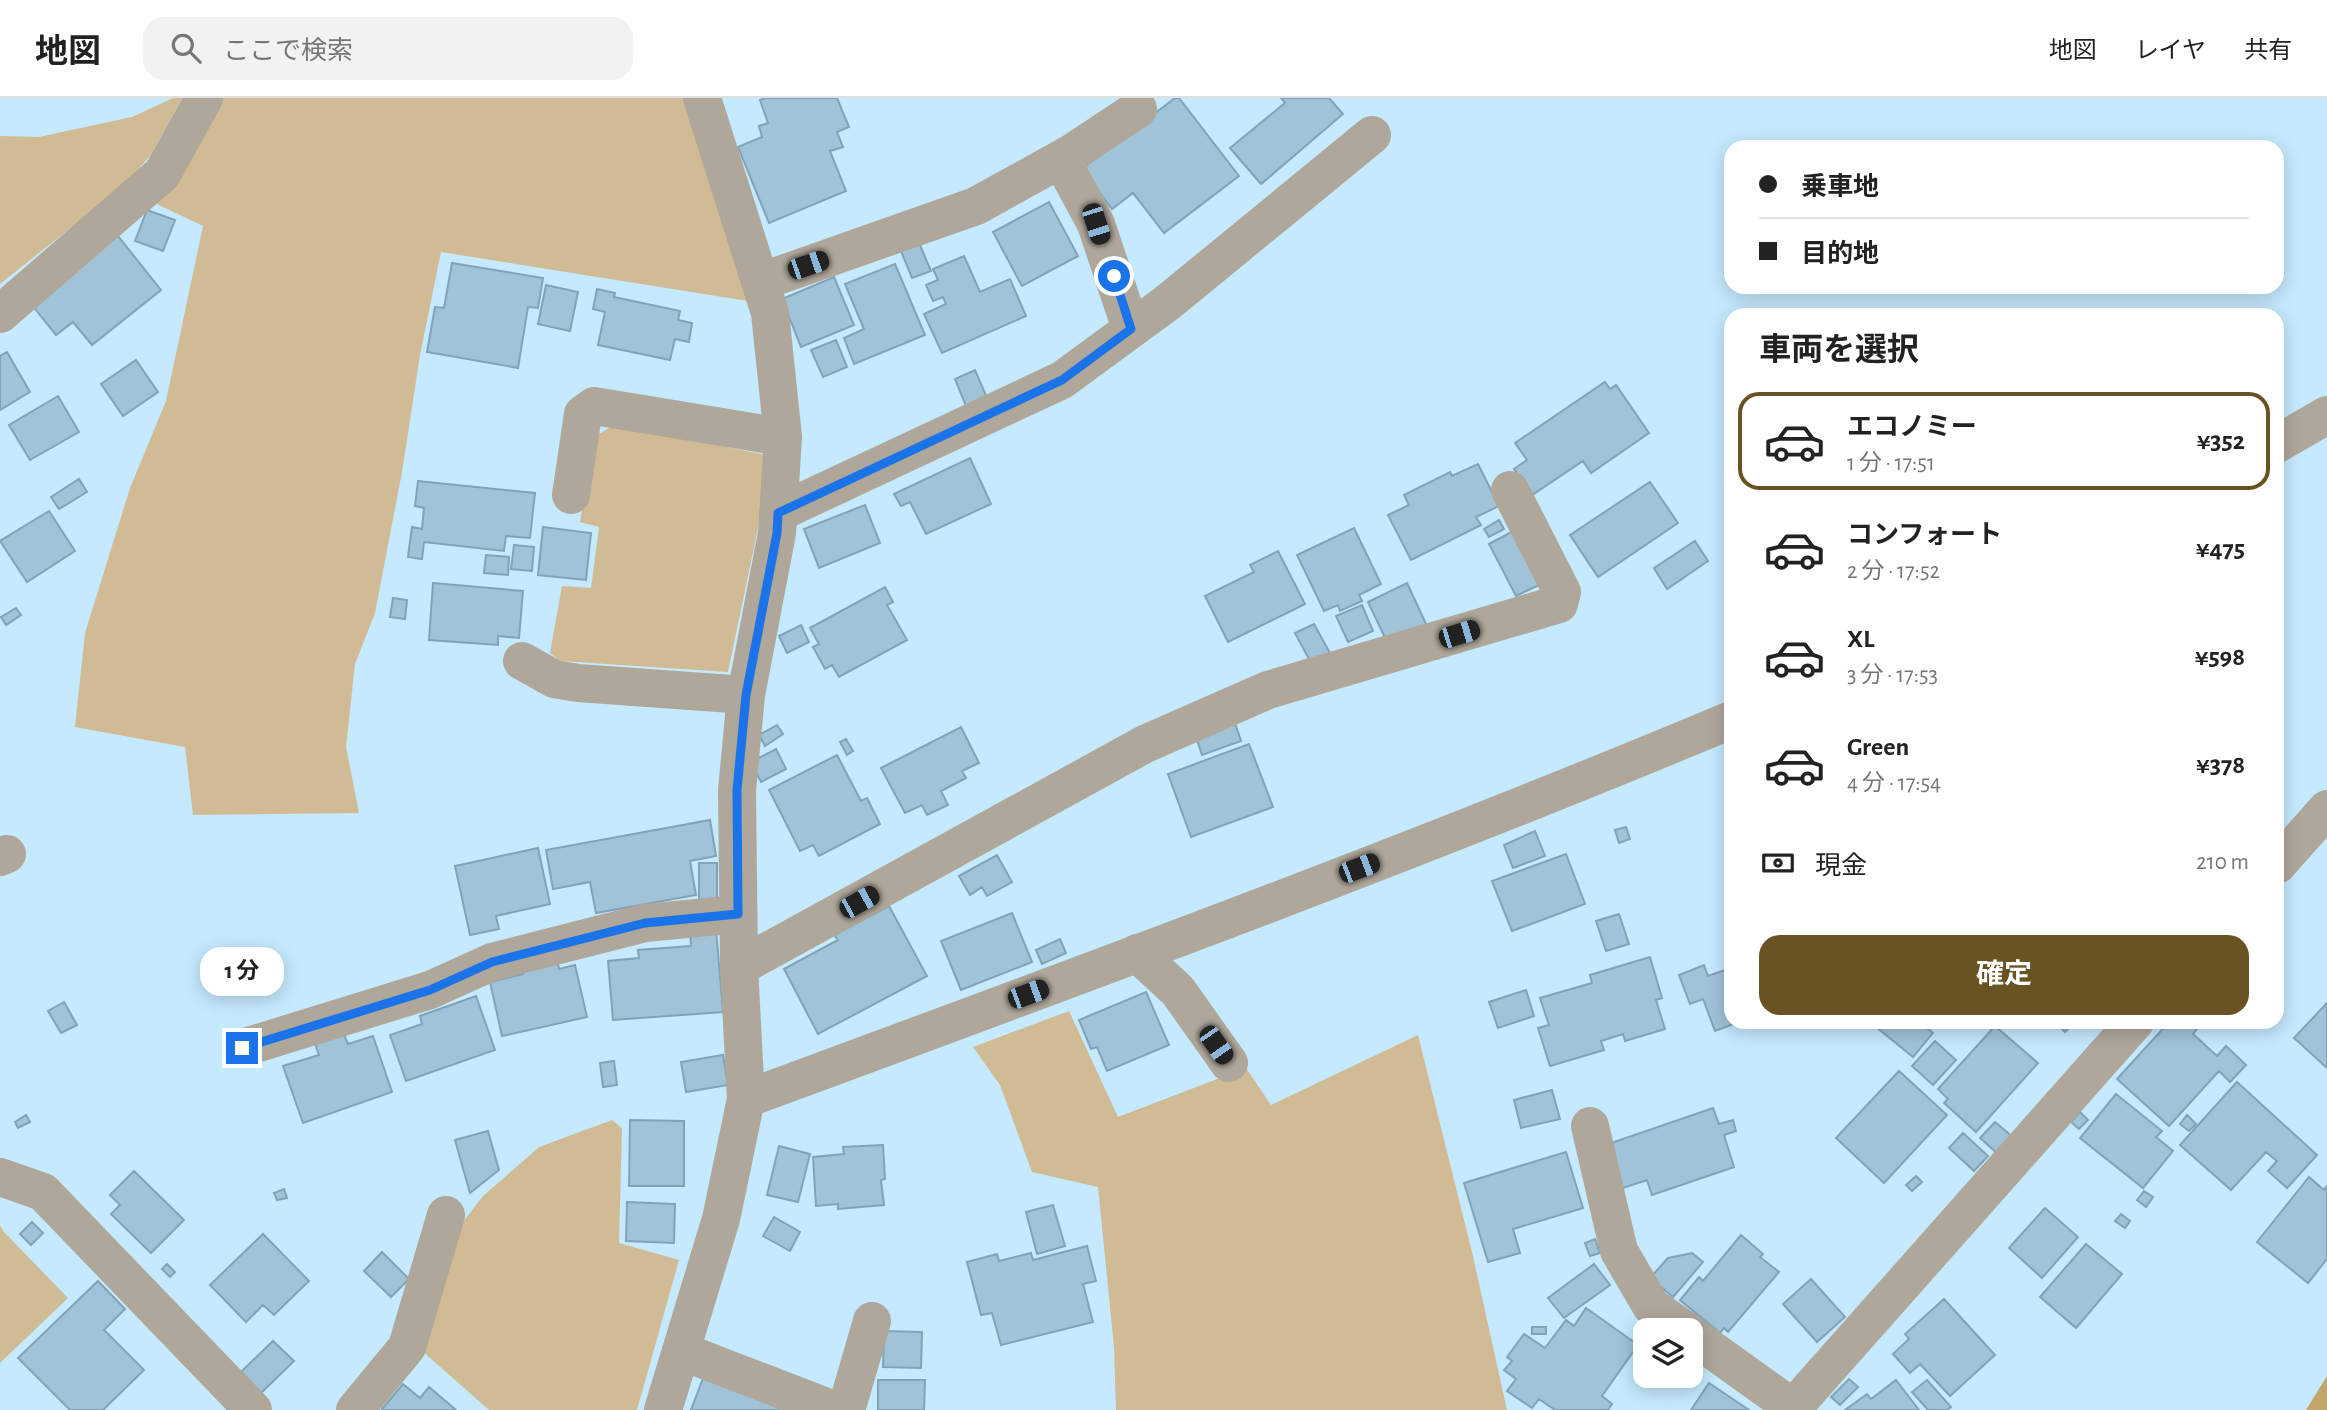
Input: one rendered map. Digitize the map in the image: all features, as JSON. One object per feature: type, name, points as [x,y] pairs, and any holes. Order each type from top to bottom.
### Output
[{"type":"street","points":[[0,314],[162,174],[204,98]]},
{"type":"street","points":[[663,1410],[721,1219],[746,1099],[739,967],[737,790],[746,695],[777,533],[783,437],[770,313],[702,98]]},
{"type":"street","points":[[760,282],[976,206],[1061,159],[1138,109]]},
{"type":"street","points":[[778,513],[1062,380],[1167,303],[1372,135]]},
{"type":"street","points":[[1061,159],[1096,224],[1131,329]]},
{"type":"street","points":[[571,495],[583,414],[594,406],[783,437]]},
{"type":"street","points":[[2284,440],[2327,415]]},
{"type":"street","points":[[739,967],[1145,744],[1268,690],[1559,604],[1562,592],[1510,490]]},
{"type":"street","points":[[522,661],[554,679],[578,683],[746,695]]},
{"type":"street","points":[[746,1099],[1556,793],[1724,723]]},
{"type":"street","points":[[2284,857],[2327,809]]},
{"type":"street","points":[[242,1048],[430,990],[492,962],[645,923],[738,914]]},
{"type":"street","points":[[1137,953],[1178,991],[1229,1063]]},
{"type":"street","points":[[1703,1343],[1793,1409],[2129,1029]]},
{"type":"street","points":[[1590,1126],[1619,1251],[1651,1306],[1668,1318]]},
{"type":"street","points":[[0,1177],[43,1192],[253,1410]]},
{"type":"street","points":[[355,1410],[407,1348],[446,1215]]},
{"type":"street","points":[[681,1351],[834,1410],[847,1407],[872,1321]]},
{"type":"shaded area","points":[[173,98],[182,98],[150,156],[123,186],[0,284],[0,136],[39,137],[132,117]]},
{"type":"shaded area","points":[[217,98],[685,98],[754,302],[441,252],[420,355],[402,472],[375,613],[355,664],[346,747],[359,813],[193,815],[185,747],[75,727],[85,633],[130,488],[166,401],[203,226],[157,204]]},
{"type":"shaded area","points":[[614,425],[766,455],[763,504],[728,672],[560,661],[550,653],[562,586],[591,588],[599,527],[580,522],[594,437]]},
{"type":"shaded area","points":[[1069,1011],[1118,1117],[1246,1068],[1271,1105],[1418,1035],[1472,1252],[1507,1410],[1116,1410],[1114,1347],[1098,1187],[1032,1172],[1000,1085],[973,1047]]},
{"type":"shaded area","points":[[612,1120],[622,1128],[619,1243],[679,1260],[637,1410],[489,1410],[421,1350],[456,1231],[483,1196],[539,1147]]},
{"type":"shaded area","points":[[0,1225],[68,1298],[0,1363]]},
{"type":"shaded area","points":[[2327,1376],[2327,1410],[2306,1410]]},
{"type":"building","points":[[837,98],[849,127],[837,132],[843,147],[830,151],[846,191],[769,223],[738,147],[762,137],[759,126],[768,123],[760,100]]},
{"type":"building","points":[[1175,98],[1179,98],[1239,176],[1164,233],[1133,193],[1112,209],[1082,169]]},
{"type":"building","points":[[1281,98],[1329,98],[1343,114],[1261,184],[1230,148],[1285,103]]},
{"type":"building","points":[[1049,202],[1078,256],[1022,286],[993,232]]},
{"type":"building","points":[[147,210],[175,220],[163,251],[135,241]]},
{"type":"building","points":[[118,236],[161,290],[92,345],[73,322],[56,335],[32,305]]},
{"type":"building","points":[[919,243],[931,271],[912,278],[901,251]]},
{"type":"building","points":[[964,256],[980,292],[1010,279],[1026,316],[942,353],[924,314],[946,304],[943,297],[933,301],[926,285],[938,280],[933,269]]},
{"type":"building","points":[[452,263],[543,278],[538,308],[528,307],[518,368],[427,352],[435,307],[444,308]]},
{"type":"building","points":[[895,264],[925,335],[854,364],[844,338],[864,329],[845,284]]},
{"type":"building","points":[[834,277],[854,325],[801,347],[782,299]]},
{"type":"building","points":[[546,285],[578,292],[570,331],[538,324]]},
{"type":"building","points":[[597,289],[615,293],[614,297],[680,311],[678,320],[692,323],[689,342],[675,339],[670,360],[598,345],[605,312],[593,309]]},
{"type":"building","points":[[836,340],[847,367],[823,377],[811,350]]},
{"type":"building","points":[[7,352],[30,392],[0,410],[0,356]]},
{"type":"building","points":[[136,360],[158,392],[123,416],[101,384]]},
{"type":"building","points":[[975,370],[987,398],[966,406],[955,379]]},
{"type":"building","points":[[1605,382],[1610,389],[1616,385],[1649,433],[1591,473],[1583,461],[1532,495],[1514,469],[1527,460],[1515,443]]},
{"type":"building","points":[[58,396],[79,432],[30,460],[9,425]]},
{"type":"building","points":[[970,458],[991,504],[926,534],[910,502],[901,506],[894,494]]},
{"type":"building","points":[[1478,464],[1499,506],[1476,517],[1481,525],[1411,560],[1388,515],[1409,505],[1404,495],[1450,472],[1452,476]]},
{"type":"building","points":[[79,479],[87,492],[59,509],[51,497]]},
{"type":"building","points":[[418,481],[535,493],[530,538],[506,536],[504,551],[424,542],[422,559],[408,557],[412,527],[422,529],[424,508],[415,506]]},
{"type":"building","points":[[1650,482],[1678,523],[1598,577],[1570,535]]},
{"type":"building","points":[[865,505],[880,543],[819,568],[804,529]]},
{"type":"building","points":[[49,511],[75,551],[27,582],[0,541]]},
{"type":"building","points":[[1499,520],[1504,529],[1489,537],[1484,529]]},
{"type":"building","points":[[543,527],[591,533],[586,580],[538,575]]},
{"type":"building","points":[[1354,528],[1381,584],[1359,595],[1362,601],[1340,611],[1338,605],[1324,611],[1297,555]]},
{"type":"building","points":[[1513,531],[1541,584],[1516,596],[1489,544]]},
{"type":"building","points":[[1695,541],[1708,561],[1667,589],[1654,568]]},
{"type":"building","points":[[514,545],[534,547],[532,571],[511,569]]},
{"type":"building","points":[[1278,551],[1305,604],[1228,642],[1205,596],[1254,572],[1250,565]]},
{"type":"building","points":[[486,555],[509,557],[508,575],[484,573]]},
{"type":"building","points":[[433,583],[523,591],[519,638],[498,636],[498,645],[429,640]]},
{"type":"building","points":[[1407,583],[1427,626],[1388,644],[1368,602]]},
{"type":"building","points":[[885,587],[893,602],[887,605],[907,640],[839,677],[832,665],[825,669],[813,647],[819,644],[810,628]]},
{"type":"building","points":[[393,598],[407,600],[405,619],[390,617]]},
{"type":"building","points":[[1362,605],[1373,631],[1348,642],[1336,616]]},
{"type":"building","points":[[16,608],[21,615],[6,625],[1,617]]},
{"type":"building","points":[[1314,624],[1330,653],[1311,663],[1295,633]]},
{"type":"building","points":[[801,625],[809,642],[787,653],[779,636]]},
{"type":"building","points":[[1234,720],[1241,741],[1202,755],[1195,734]]},
{"type":"building","points":[[777,725],[783,734],[765,746],[759,735]]},
{"type":"building","points":[[961,727],[979,763],[962,771],[966,778],[941,791],[948,805],[927,815],[922,805],[905,813],[881,768]]},
{"type":"building","points":[[846,739],[853,751],[847,755],[840,742]]},
{"type":"building","points":[[1249,744],[1273,807],[1191,837],[1168,774]]},
{"type":"building","points":[[776,749],[786,769],[761,782],[751,762]]},
{"type":"building","points":[[837,755],[861,801],[867,798],[880,824],[819,856],[813,845],[800,851],[769,790]]},
{"type":"building","points":[[710,820],[716,856],[690,861],[696,895],[596,913],[590,882],[553,889],[546,850]]},
{"type":"building","points":[[1626,827],[1630,839],[1619,843],[1615,830]]},
{"type":"building","points":[[1535,831],[1545,856],[1513,868],[1504,845]]},
{"type":"building","points":[[538,848],[550,904],[496,916],[499,929],[470,935],[455,866]]},
{"type":"building","points":[[1566,854],[1585,904],[1512,931],[1492,881]]},
{"type":"building","points":[[997,855],[1012,882],[987,896],[982,887],[970,895],[959,876]]},
{"type":"building","points":[[699,863],[717,863],[717,900],[699,900]]},
{"type":"building","points":[[889,906],[927,976],[818,1034],[784,969],[838,940],[834,935]]},
{"type":"building","points":[[1012,913],[1032,962],[961,990],[941,941]]},
{"type":"building","points":[[1619,914],[1629,944],[1606,951],[1596,921]]},
{"type":"building","points":[[716,929],[723,1012],[613,1020],[608,961],[639,958],[638,950],[691,946],[690,931]]},
{"type":"building","points":[[1060,939],[1066,953],[1042,964],[1036,950]]},
{"type":"building","points":[[1650,957],[1662,998],[1656,1000],[1665,1029],[1625,1041],[1623,1034],[1601,1041],[1604,1050],[1550,1066],[1538,1028],[1549,1025],[1540,998],[1592,983],[1590,975]]},
{"type":"building","points":[[557,960],[559,969],[575,965],[587,1017],[502,1036],[490,982],[523,974],[521,969]]},
{"type":"building","points":[[1704,965],[1708,976],[1724,970],[1724,1028],[1715,1031],[1703,999],[1690,1004],[1679,975]]},
{"type":"building","points":[[1526,990],[1534,1016],[1498,1028],[1489,1002]]},
{"type":"building","points":[[1146,992],[1169,1045],[1107,1071],[1097,1047],[1091,1049],[1079,1020]]},
{"type":"building","points":[[476,996],[495,1050],[406,1081],[390,1035],[422,1024],[420,1016]]},
{"type":"building","points":[[64,1002],[77,1025],[61,1033],[48,1011]]},
{"type":"building","points":[[2327,1003],[2327,1068],[2294,1038]]},
{"type":"building","points":[[1879,1029],[1928,1029],[1933,1033],[1913,1057]]},
{"type":"building","points":[[1992,1029],[1998,1029],[2038,1063],[1976,1132],[1944,1103],[1948,1099],[1938,1089]]},
{"type":"building","points":[[2163,1029],[2197,1029],[2193,1034],[2217,1056],[2226,1046],[2246,1065],[2230,1082],[2219,1071],[2169,1126],[2117,1079]]},
{"type":"building","points":[[343,1032],[348,1044],[373,1036],[392,1092],[303,1123],[283,1066],[319,1055],[314,1041]]},
{"type":"building","points":[[1935,1041],[1956,1060],[1933,1085],[1912,1066]]},
{"type":"building","points":[[723,1055],[728,1085],[686,1092],[681,1062]]},
{"type":"building","points":[[614,1061],[617,1085],[603,1087],[600,1063]]},
{"type":"building","points":[[1899,1071],[1947,1115],[1884,1183],[1836,1138]]},
{"type":"building","points":[[2237,1082],[2317,1155],[2287,1188],[2268,1171],[2277,1161],[2266,1152],[2231,1190],[2180,1145]]},
{"type":"building","points":[[1552,1090],[1560,1119],[1521,1128],[1514,1100]]},
{"type":"building","points":[[2116,1094],[2162,1131],[2156,1137],[2173,1151],[2143,1188],[2080,1138]]},
{"type":"building","points":[[1713,1108],[1719,1124],[1733,1120],[1736,1131],[1724,1135],[1734,1167],[1652,1195],[1647,1180],[1623,1188],[1608,1144]]},
{"type":"building","points":[[2080,1112],[2088,1120],[2079,1129],[2071,1122]]},
{"type":"building","points":[[26,1115],[30,1122],[18,1128],[15,1122]]},
{"type":"building","points":[[2187,1115],[2196,1124],[2189,1131],[2180,1124]]},
{"type":"building","points":[[630,1120],[684,1121],[684,1186],[629,1186]]},
{"type":"building","points":[[1995,1122],[2013,1137],[1998,1154],[1980,1138]]},
{"type":"building","points":[[488,1131],[499,1170],[470,1193],[455,1140]]},
{"type":"building","points":[[1963,1133],[1988,1156],[1974,1171],[1949,1148]]},
{"type":"building","points":[[883,1145],[885,1179],[881,1180],[884,1205],[838,1209],[838,1204],[816,1206],[813,1157],[844,1154],[843,1147]]},
{"type":"building","points":[[779,1146],[810,1154],[798,1202],[767,1195]]},
{"type":"building","points":[[1566,1152],[1583,1208],[1513,1229],[1520,1253],[1488,1262],[1464,1183]]},
{"type":"building","points":[[134,1171],[184,1220],[151,1253],[111,1214],[120,1205],[110,1195]]},
{"type":"building","points":[[1916,1176],[1922,1182],[1912,1191],[1906,1185]]},
{"type":"building","points":[[2309,1177],[2324,1190],[2327,1186],[2327,1259],[2308,1283],[2257,1242]]},
{"type":"building","points":[[284,1189],[287,1198],[277,1200],[274,1193]]},
{"type":"building","points":[[2144,1191],[2153,1197],[2146,1207],[2137,1200]]},
{"type":"building","points":[[627,1202],[675,1204],[674,1243],[626,1241]]},
{"type":"building","points":[[1053,1205],[1065,1246],[1037,1254],[1026,1212]]},
{"type":"building","points":[[2045,1208],[2078,1237],[2042,1278],[2009,1248]]},
{"type":"building","points":[[2121,1214],[2130,1221],[2125,1228],[2115,1221]]},
{"type":"building","points":[[774,1217],[800,1232],[790,1251],[763,1236]]},
{"type":"building","points":[[32,1222],[43,1233],[31,1245],[20,1234]]},
{"type":"building","points":[[263,1234],[309,1281],[274,1315],[263,1305],[246,1322],[210,1285]]},
{"type":"building","points":[[1741,1235],[1763,1254],[1760,1257],[1779,1272],[1728,1332],[1724,1328],[1720,1333],[1680,1300],[1699,1277],[1703,1281]]},
{"type":"building","points":[[1595,1239],[1600,1253],[1590,1256],[1585,1243]]},
{"type":"building","points":[[2086,1244],[2122,1274],[2076,1328],[2040,1297]]},
{"type":"building","points":[[1087,1246],[1096,1281],[1083,1284],[1093,1322],[1001,1345],[992,1313],[981,1315],[967,1262],[997,1254],[999,1261],[1031,1253],[1033,1260]]},
{"type":"building","points":[[382,1252],[409,1279],[391,1297],[364,1271]]},
{"type":"building","points":[[1692,1253],[1703,1262],[1673,1297],[1650,1278],[1668,1258]]},
{"type":"building","points":[[167,1264],[175,1272],[170,1277],[162,1269]]},
{"type":"building","points":[[1594,1264],[1610,1285],[1564,1318],[1548,1298]]},
{"type":"building","points":[[1811,1279],[1845,1317],[1817,1342],[1783,1304]]},
{"type":"building","points":[[98,1281],[125,1309],[104,1330],[144,1370],[103,1410],[70,1410],[18,1358]]},
{"type":"building","points":[[1944,1299],[1995,1355],[1950,1396],[1920,1364],[1910,1373],[1893,1354],[1909,1339],[1905,1334]]},
{"type":"building","points":[[1586,1308],[1633,1341],[1633,1352],[1602,1396],[1612,1404],[1608,1410],[1555,1410],[1539,1399],[1532,1408],[1507,1391],[1516,1379],[1504,1370],[1512,1361],[1507,1357],[1524,1334],[1545,1348],[1566,1320],[1574,1326]]},
{"type":"building","points":[[1532,1327],[1546,1327],[1546,1334],[1532,1334]]},
{"type":"building","points":[[884,1331],[922,1332],[921,1368],[883,1367]]},
{"type":"building","points":[[273,1341],[294,1361],[261,1393],[241,1372]]},
{"type":"building","points":[[705,1373],[786,1410],[691,1410]]},
{"type":"building","points":[[1849,1379],[1858,1387],[1840,1405],[1831,1397]]},
{"type":"building","points":[[878,1380],[925,1380],[924,1410],[878,1410]]},
{"type":"building","points":[[1896,1380],[1919,1410],[1845,1410],[1867,1394],[1871,1399]]},
{"type":"building","points":[[1927,1380],[1951,1407],[1947,1410],[1928,1410],[1912,1392]]},
{"type":"building","points":[[1709,1383],[1749,1410],[1691,1410]]},
{"type":"building","points":[[403,1384],[420,1398],[429,1387],[456,1410],[383,1410]]},
{"type":"route","points":[[242,1048],[430,990],[492,962],[645,923],[738,914],[737,790],[746,695],[777,533],[778,513],[1062,380],[1131,329],[1114,276]]}]
